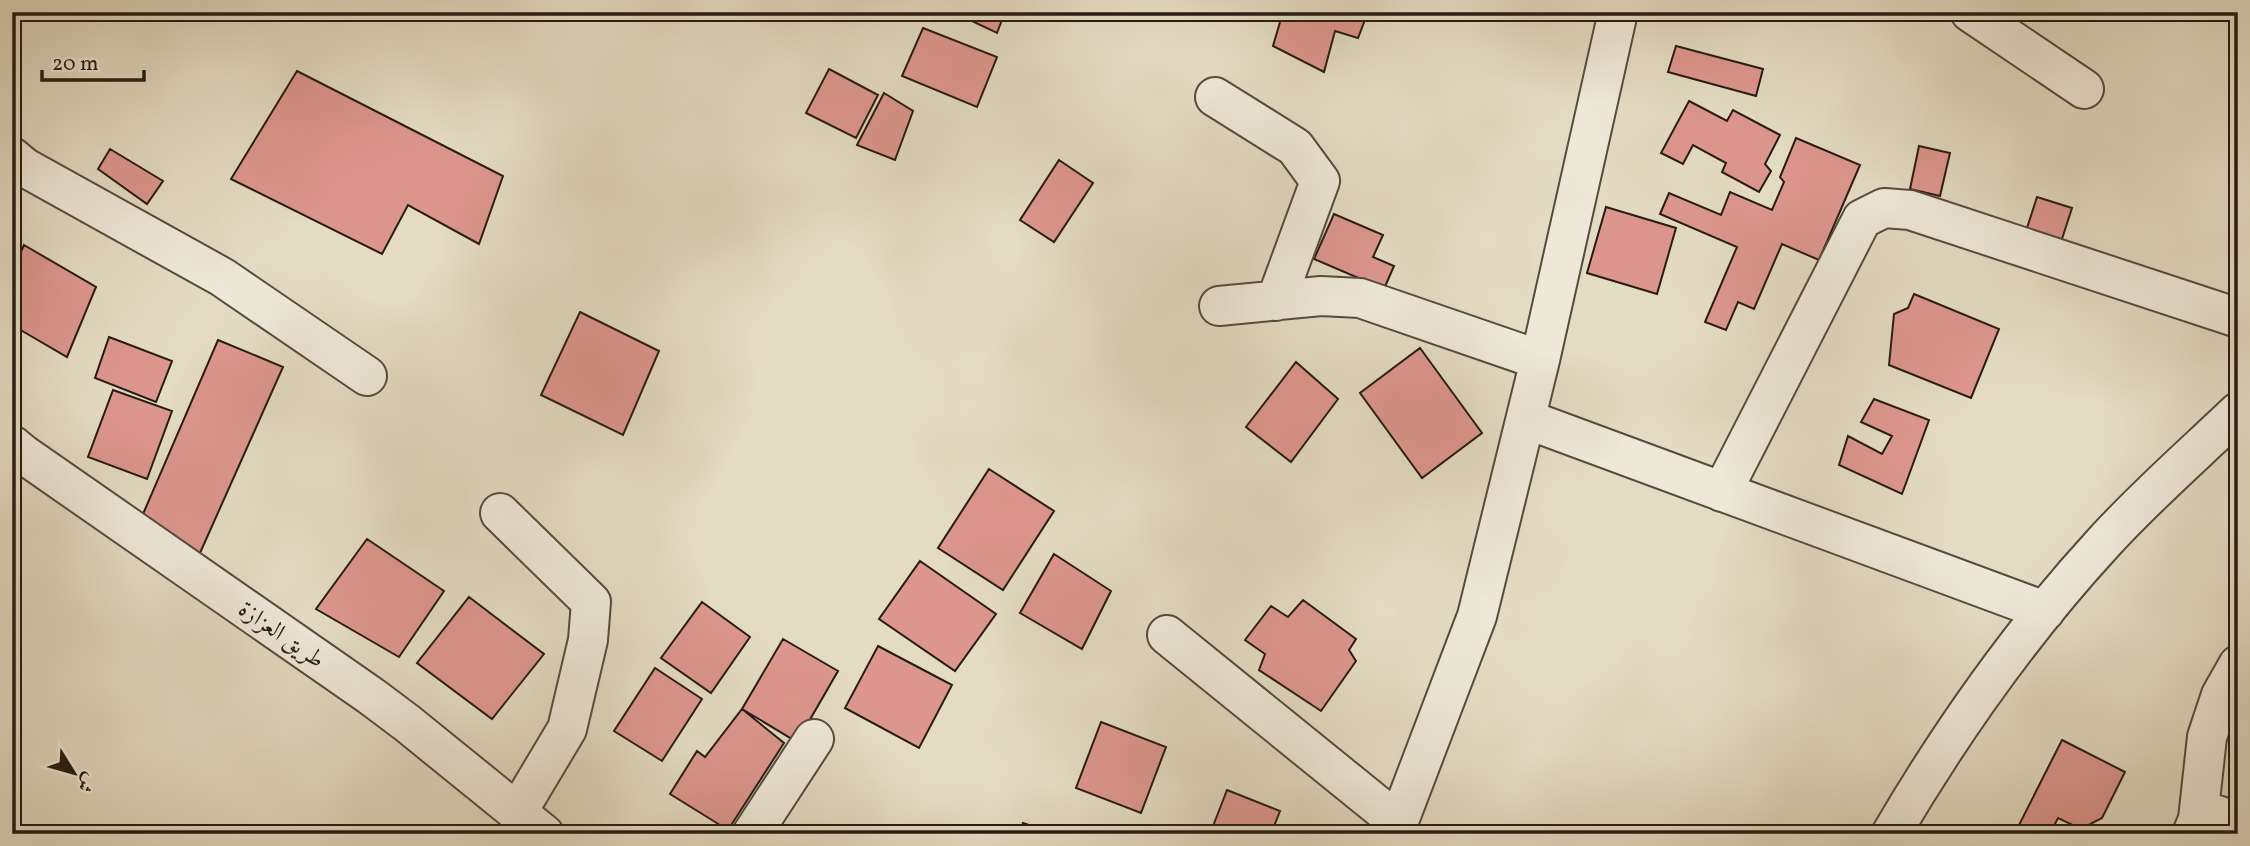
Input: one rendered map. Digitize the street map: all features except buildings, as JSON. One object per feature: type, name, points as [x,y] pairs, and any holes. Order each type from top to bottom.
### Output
[{"type":"street","points":[[1167,635],[1396,828],[1477,616],[1540,360],[1618,12]]},
{"type":"street","points":[[1970,12],[2084,89]]},
{"type":"street","points":[[1215,97],[1295,147],[1320,181],[1276,301]]},
{"type":"street","points":[[12,157],[23,167],[222,277],[368,376]]},
{"type":"street","points":[[1722,492],[1863,219],[1884,208],[1910,210],[2238,318]]},
{"type":"street","points":[[1219,306],[1321,296],[1360,298],[1540,360]]},
{"type":"street","points":[[1891,834],[1913,796],[2009,655],[2045,611],[2105,540],[2238,412]]},
{"type":"street","points":[[1526,419],[2045,611]]},
{"type":"street","name":"طريق العزازة","points":[[16,458],[371,696],[531,822]]},
{"type":"street","points":[[500,513],[591,602],[587,640],[566,729],[531,822]]},
{"type":"street","points":[[2195,826],[2207,737],[2221,695],[2238,664]]},
{"type":"street","points":[[752,834],[814,739]]},
{"type":"street","points":[[2195,826],[2211,813],[2238,822]]}]
